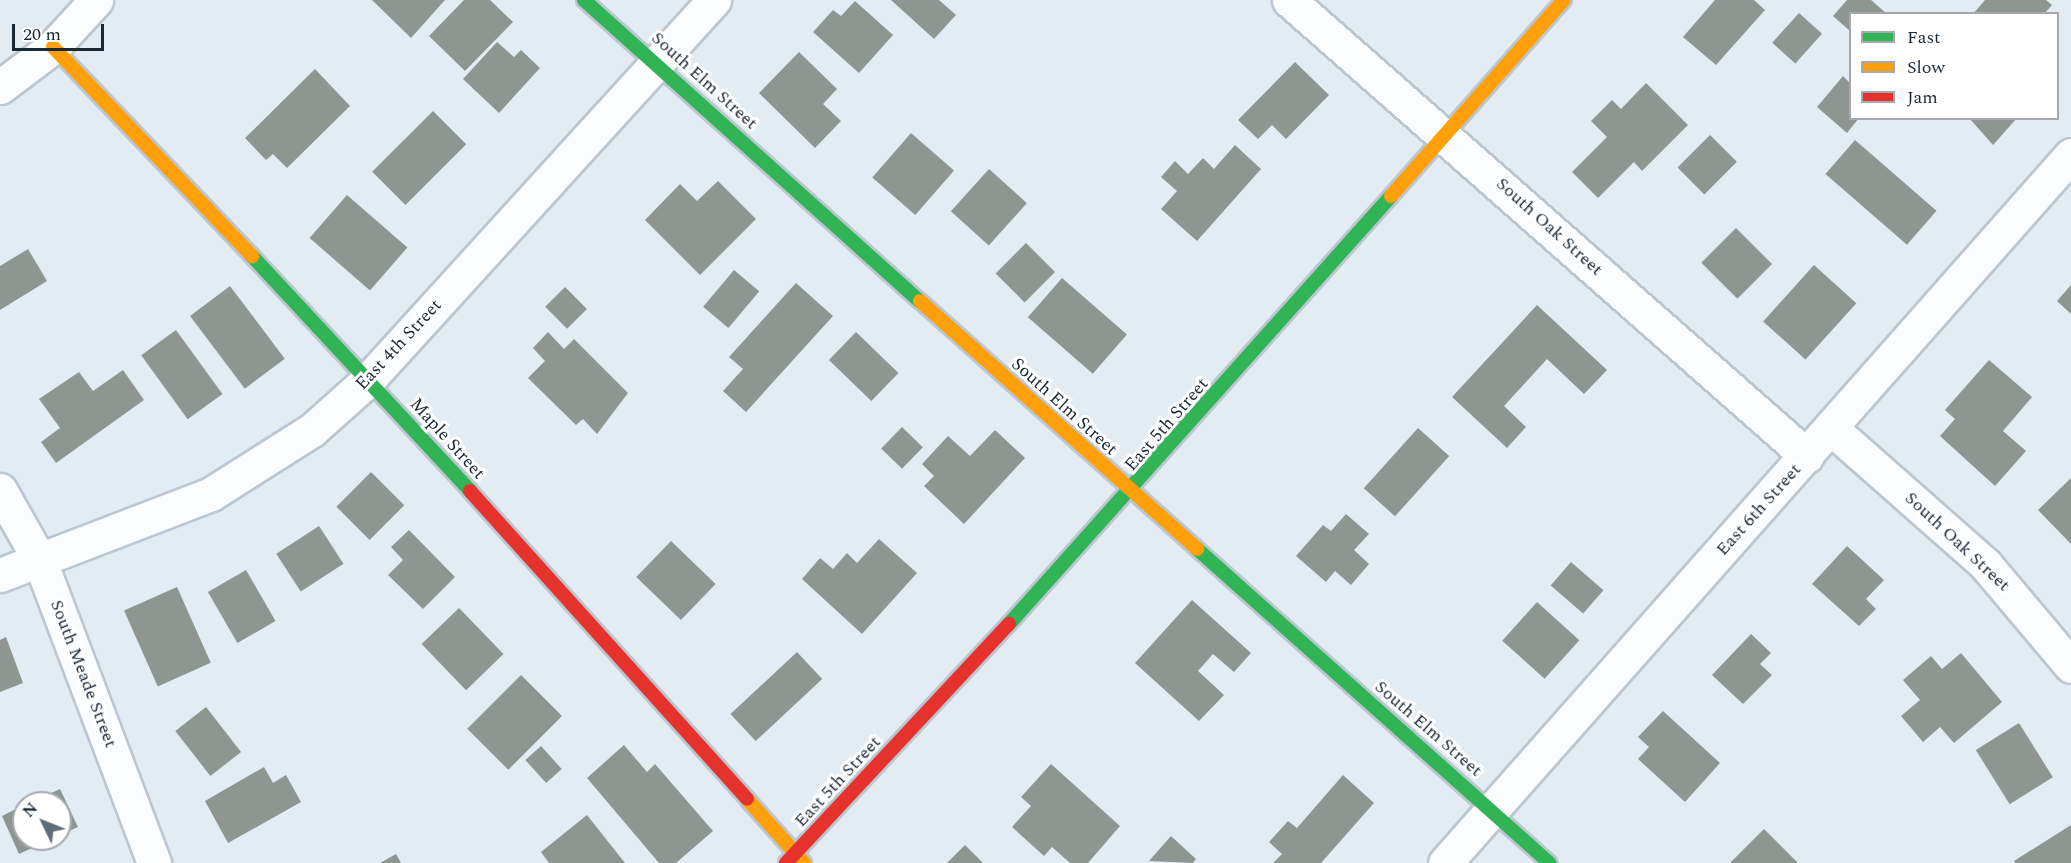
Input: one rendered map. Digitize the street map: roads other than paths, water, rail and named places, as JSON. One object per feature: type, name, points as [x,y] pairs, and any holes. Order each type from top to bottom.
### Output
[{"type":"street","points":[[0,87],[54,47],[96,0]]},
{"type":"street","name":"South Elm Street","points":[[584,0],[659,64],[1131,493],[1492,809],[1549,863]]},
{"type":"street","name":"East 4th Street","points":[[0,575],[211,494],[312,430],[369,379],[659,64],[714,0]]},
{"type":"street","name":"South Oak Street","points":[[1289,0],[1447,136],[1807,456]]},
{"type":"street","name":"East 5th Street","points":[[795,860],[1131,493],[1447,136],[1564,0]]},
{"type":"street","name":"Maple Street","points":[[54,47],[369,379],[795,860]]},
{"type":"street","name":"East 6th Street","points":[[1445,863],[1832,429],[2071,155]]},
{"type":"street","name":"South Oak Street","points":[[1832,429],[1985,564],[2071,666]]},
{"type":"street","name":"South Meade Street","points":[[0,490],[40,561],[154,863]]}]
